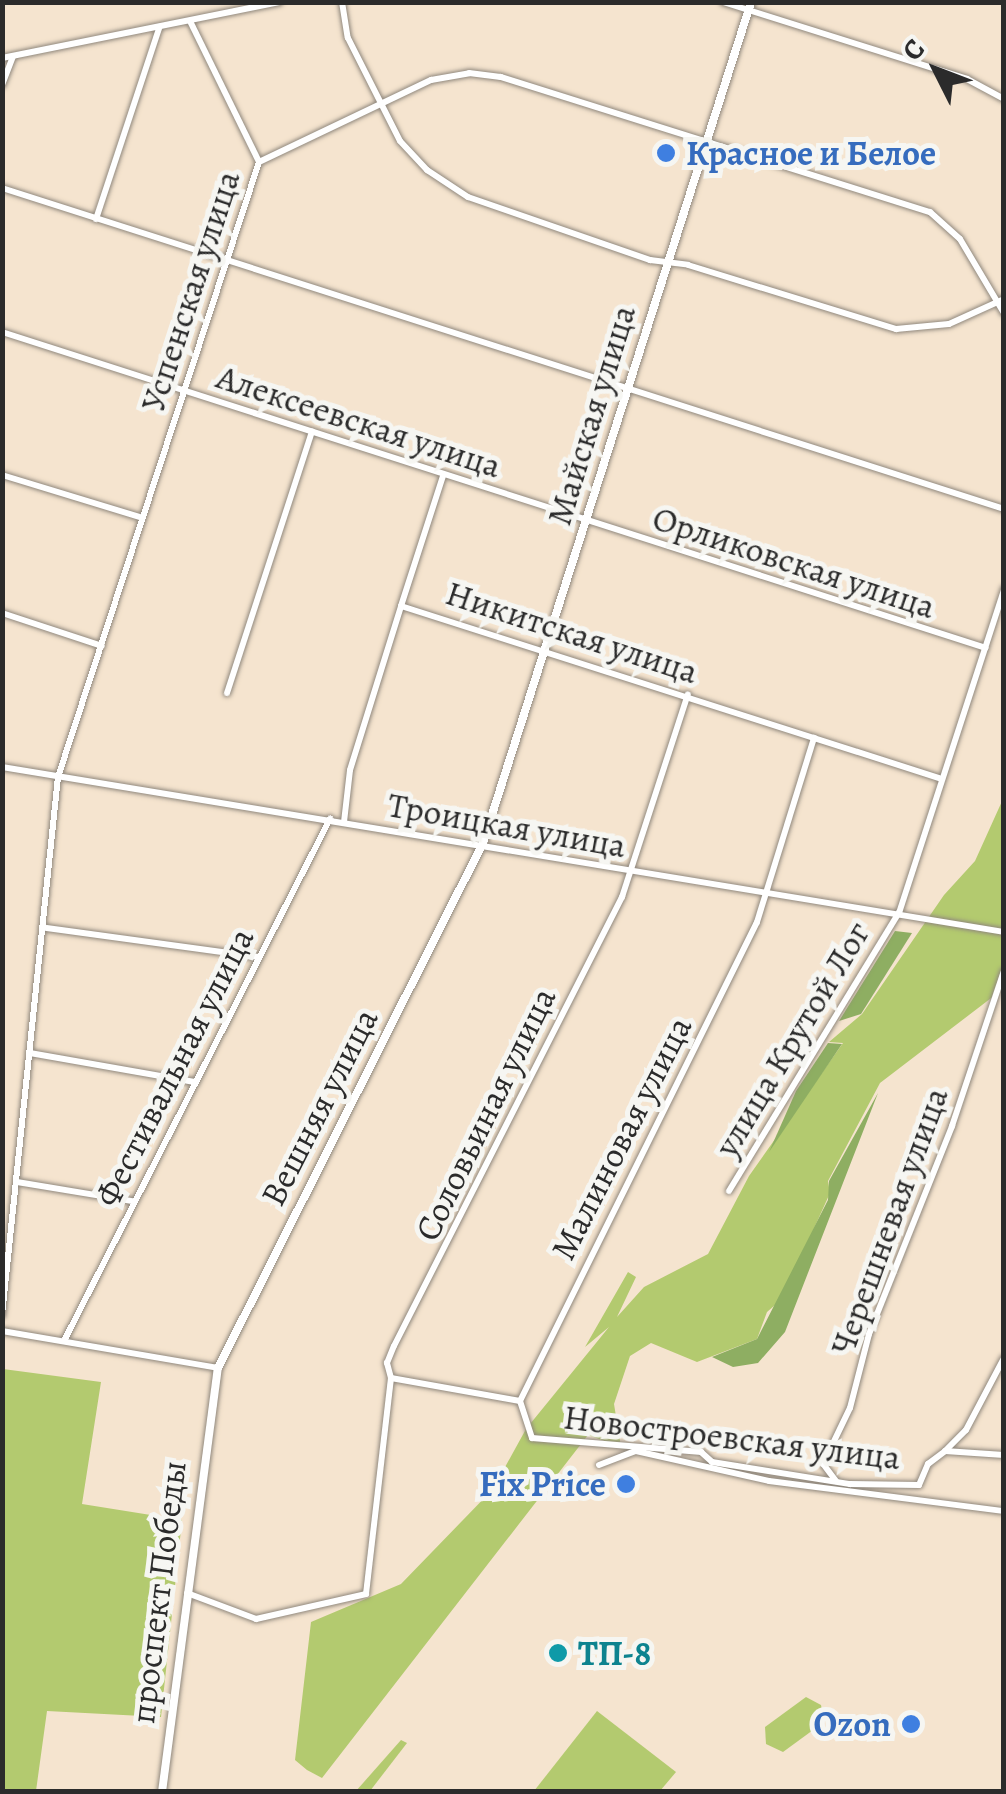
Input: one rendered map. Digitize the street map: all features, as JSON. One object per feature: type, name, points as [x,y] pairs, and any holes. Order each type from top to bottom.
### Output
[{"type":"street","points":[[2,58],[278,2]]},
{"type":"street","points":[[342,2],[348,38],[379,103],[413,157],[446,185],[668,262],[896,330],[949,324],[1000,300]]},
{"type":"street","points":[[723,2],[750,6],[968,79],[1004,99]]},
{"type":"street","name":"Майская улица","points":[[483,843],[750,6]]},
{"type":"street","points":[[190,21],[259,162]]},
{"type":"street","points":[[96,219],[159,28]]},
{"type":"street","points":[[2,85],[13,56]]},
{"type":"street","name":"Успенская улица","points":[[2,1315],[46,928],[58,777],[259,162],[379,103],[451,74],[486,74],[708,137],[930,212],[960,238],[1000,300],[1004,314]]},
{"type":"street","points":[[2,188],[1004,509]]},
{"type":"street","name":"Алексеевская улица","points":[[2,332],[586,520]]},
{"type":"street","points":[[227,693],[312,431]]},
{"type":"street","points":[[2,475],[143,518]]},
{"type":"street","points":[[402,606],[443,476]]},
{"type":"street","name":"Орликовская улица","points":[[586,520],[986,648]]},
{"type":"street","name":"улица Крутой Лог","points":[[729,1191],[898,913],[939,778],[1004,589]]},
{"type":"street","name":"Никитская улица","points":[[344,822],[350,770],[402,606],[688,694],[939,778]]},
{"type":"street","points":[[2,613],[102,646]]},
{"type":"street","name":"Соловьиная улица","points":[[391,1378],[387,1363],[394,1346],[466,1214],[631,872],[688,694]]},
{"type":"street","name":"Малиновая улица","points":[[520,1401],[743,953],[814,738]]},
{"type":"street","name":"Троицкая улица","points":[[2,768],[483,843],[764,897],[898,913],[1004,932]]},
{"type":"street","name":"Фестивальная улица","points":[[65,1339],[330,819]]},
{"type":"street","name":"Вешняя улица","points":[[210,1399],[218,1368],[483,843]]},
{"type":"street","points":[[46,928],[259,957]]},
{"type":"street","name":"Черешневая улица","points":[[836,1482],[823,1464],[850,1408],[869,1334],[952,1126],[1004,971]]},
{"type":"street","points":[[30,1054],[194,1082]]},
{"type":"street","points":[[17,1182],[132,1201]]},
{"type":"street","points":[[2,1331],[218,1368]]},
{"type":"street","points":[[945,1452],[966,1430],[1004,1358]]},
{"type":"street","points":[[186,1592],[256,1619],[366,1594],[391,1378]]},
{"type":"street","name":"Новостроевская улица","points":[[391,1378],[520,1401],[532,1438],[701,1452],[712,1462],[836,1482],[918,1486],[928,1464],[945,1452],[1004,1456]]},
{"type":"street","name":"проспект Победы","points":[[162,1792],[210,1399]]},
{"type":"street","points":[[599,1465],[636,1451],[769,1481],[1004,1511]]},
{"type":"green space","points":[[1003,799],[1003,989],[880,1083],[828,1181],[830,1193],[782,1299],[767,1312],[757,1339],[697,1362],[651,1343],[630,1356],[614,1404],[621,1447],[588,1435],[322,1778],[307,1770],[295,1760],[311,1622],[401,1584],[493,1489],[526,1429],[609,1327],[585,1347],[628,1272],[636,1277],[617,1317],[644,1287],[708,1254],[749,1176],[843,1043],[829,1042],[862,1014],[944,895],[975,861]]},
{"type":"green space","points":[[895,931],[912,933],[861,1014],[839,1021]]},
{"type":"green space","points":[[828,1043],[842,1044],[769,1152],[796,1091]]},
{"type":"green space","points":[[878,1093],[785,1332],[758,1363],[733,1367],[712,1357],[757,1339],[828,1200],[829,1181]]},
{"type":"green space","points":[[3,1369],[101,1382],[82,1504],[182,1520],[161,1717],[47,1711],[36,1791],[3,1791]]},
{"type":"green space","points":[[806,1697],[821,1705],[824,1722],[783,1752],[766,1744],[765,1727]]},
{"type":"green space","points":[[597,1711],[676,1772],[660,1791],[534,1791]]},
{"type":"green space","points":[[401,1740],[407,1743],[370,1791],[356,1791]]},
{"type":"place","name":"Красное и Белое","points":[[666,153]]},
{"type":"place","name":"Fix Price","points":[[626,1484]]},
{"type":"place","name":"ТП-8","points":[[558,1653]]},
{"type":"place","name":"Ozon","points":[[911,1724]]}]
